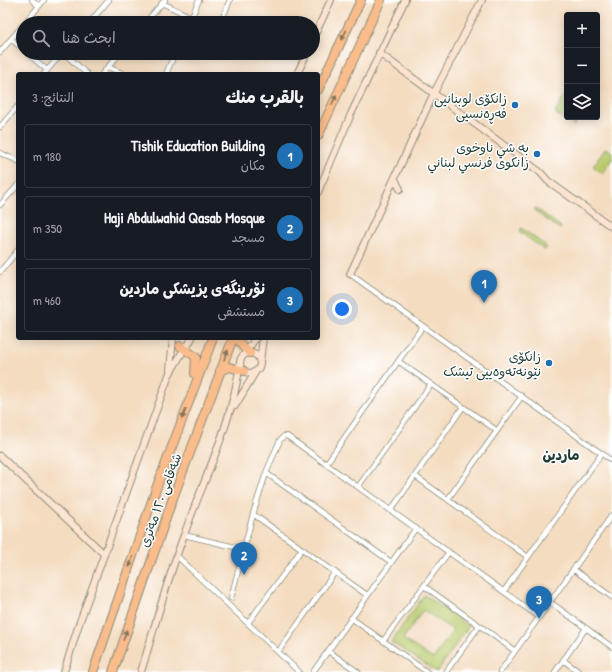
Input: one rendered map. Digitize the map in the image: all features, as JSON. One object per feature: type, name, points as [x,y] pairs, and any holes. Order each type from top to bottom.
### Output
[{"type":"highway","points":[[320,86],[361,0]]},
{"type":"highway","points":[[320,132],[381,0]]},
{"type":"highway","name":"شەقامی ١٢٠ مەتری","points":[[93,672],[156,489],[212,340]]},
{"type":"highway","name":"شەقامی ١٢٠ مەتری","points":[[113,672],[170,506],[232,340]]},
{"type":"highway","points":[[220,371],[243,360],[238,340]]},
{"type":"highway","points":[[184,347],[196,357],[194,388]]},
{"type":"street","points":[[32,0],[39,6]]},
{"type":"street","points":[[31,16],[44,0]]},
{"type":"street","points":[[94,16],[108,0]]},
{"type":"street","points":[[191,16],[199,0]]},
{"type":"street","points":[[222,16],[230,0]]},
{"type":"street","points":[[320,24],[331,0]]},
{"type":"street","points":[[320,187],[379,53],[405,0]]},
{"type":"street","points":[[482,0],[434,92],[350,274],[612,461]]},
{"type":"street","points":[[151,16],[164,1],[189,16]]},
{"type":"street","points":[[0,52],[16,34]]},
{"type":"street","points":[[12,39],[16,43]]},
{"type":"street","points":[[379,53],[434,92],[540,172],[551,178],[612,222]]},
{"type":"street","points":[[34,60],[45,72],[56,60]]},
{"type":"street","points":[[71,60],[85,72]]},
{"type":"street","points":[[104,72],[114,60]]},
{"type":"street","points":[[167,72],[172,60]]},
{"type":"street","points":[[298,72],[304,60]]},
{"type":"street","points":[[108,67],[119,72]]},
{"type":"street","points":[[0,127],[16,108]]},
{"type":"street","points":[[0,153],[16,160]]},
{"type":"street","points":[[540,172],[548,181],[612,227]]},
{"type":"street","points":[[395,179],[400,189]]},
{"type":"street","points":[[0,205],[16,187]]},
{"type":"street","points":[[0,272],[16,252]]},
{"type":"street","points":[[326,464],[422,326]]},
{"type":"street","points":[[169,375],[173,340]]},
{"type":"street","points":[[174,340],[176,343],[184,347]]},
{"type":"street","points":[[64,672],[104,554],[169,375],[184,347],[190,340]]},
{"type":"street","points":[[141,672],[177,556],[229,416],[243,360],[255,340]]},
{"type":"street","points":[[229,416],[256,371],[260,361],[263,340]]},
{"type":"street","points":[[243,360],[256,356],[260,361]]},
{"type":"street","points":[[243,360],[250,373],[256,371]]},
{"type":"street","points":[[398,361],[496,430]]},
{"type":"street","points":[[358,487],[431,384]]},
{"type":"street","points":[[448,499],[496,430],[522,396]]},
{"type":"street","points":[[391,510],[463,407]]},
{"type":"street","points":[[231,598],[243,549],[266,473],[280,440],[284,436],[287,436],[539,617]]},
{"type":"street","points":[[504,591],[602,454]]},
{"type":"street","points":[[0,456],[104,554]]},
{"type":"street","points":[[266,473],[391,562]]},
{"type":"street","points":[[415,476],[528,557]]},
{"type":"street","points":[[253,514],[367,595]]},
{"type":"street","points":[[502,671],[612,515]]},
{"type":"street","points":[[313,672],[416,528]]},
{"type":"street","points":[[184,536],[243,549]]},
{"type":"street","points":[[248,623],[302,549]]},
{"type":"street","points":[[383,641],[449,552]]},
{"type":"street","points":[[177,556],[299,672]]},
{"type":"street","points":[[573,569],[611,594]]},
{"type":"street","points":[[278,652],[335,572]]},
{"type":"street","points":[[424,586],[515,651]]},
{"type":"street","points":[[550,602],[612,647]]},
{"type":"street","points":[[351,618],[427,672]]},
{"type":"street","points":[[446,672],[479,626]]},
{"type":"street","points":[[555,672],[586,628]]},
{"type":"street","points":[[328,651],[358,672]]},
{"type":"street","points":[[563,660],[579,672]]},
{"type":"green space","points":[[564,98],[564,119],[555,113]]},
{"type":"green space","points":[[565,120],[578,120],[574,126]]},
{"type":"green space","points":[[606,148],[612,152],[612,160],[602,173],[593,166]]},
{"type":"green space","points":[[535,208],[560,226],[561,229],[535,211]]},
{"type":"green space","points":[[521,228],[546,246],[546,249],[544,250],[520,232]]},
{"type":"green space","points":[[424,595],[469,626],[437,672],[391,642]],"holes":[[[423,610],[453,630],[433,659],[403,639]]]},
{"type":"place","name":"زانکۆی لوبنانیی فەڕەنسیی","points":[[515,105]]},
{"type":"place","name":"به شي ناوخوى زانكوى فرنسي لبناني","points":[[537,154]]},
{"type":"place","name":"Tishik Education Building","points":[[484,303]]},
{"type":"place","name":"زانکۆی نێونەتەوەییی تیشک","points":[[549,363]]},
{"type":"place","name":"Haji Abdulwahid Qasab Mosque","points":[[244,575]]},
{"type":"place","name":"نۆرینگەی پزیشکی ماردین","points":[[539,619]]},
{"type":"district","name":"ماردین","points":[[561,454]]}]
